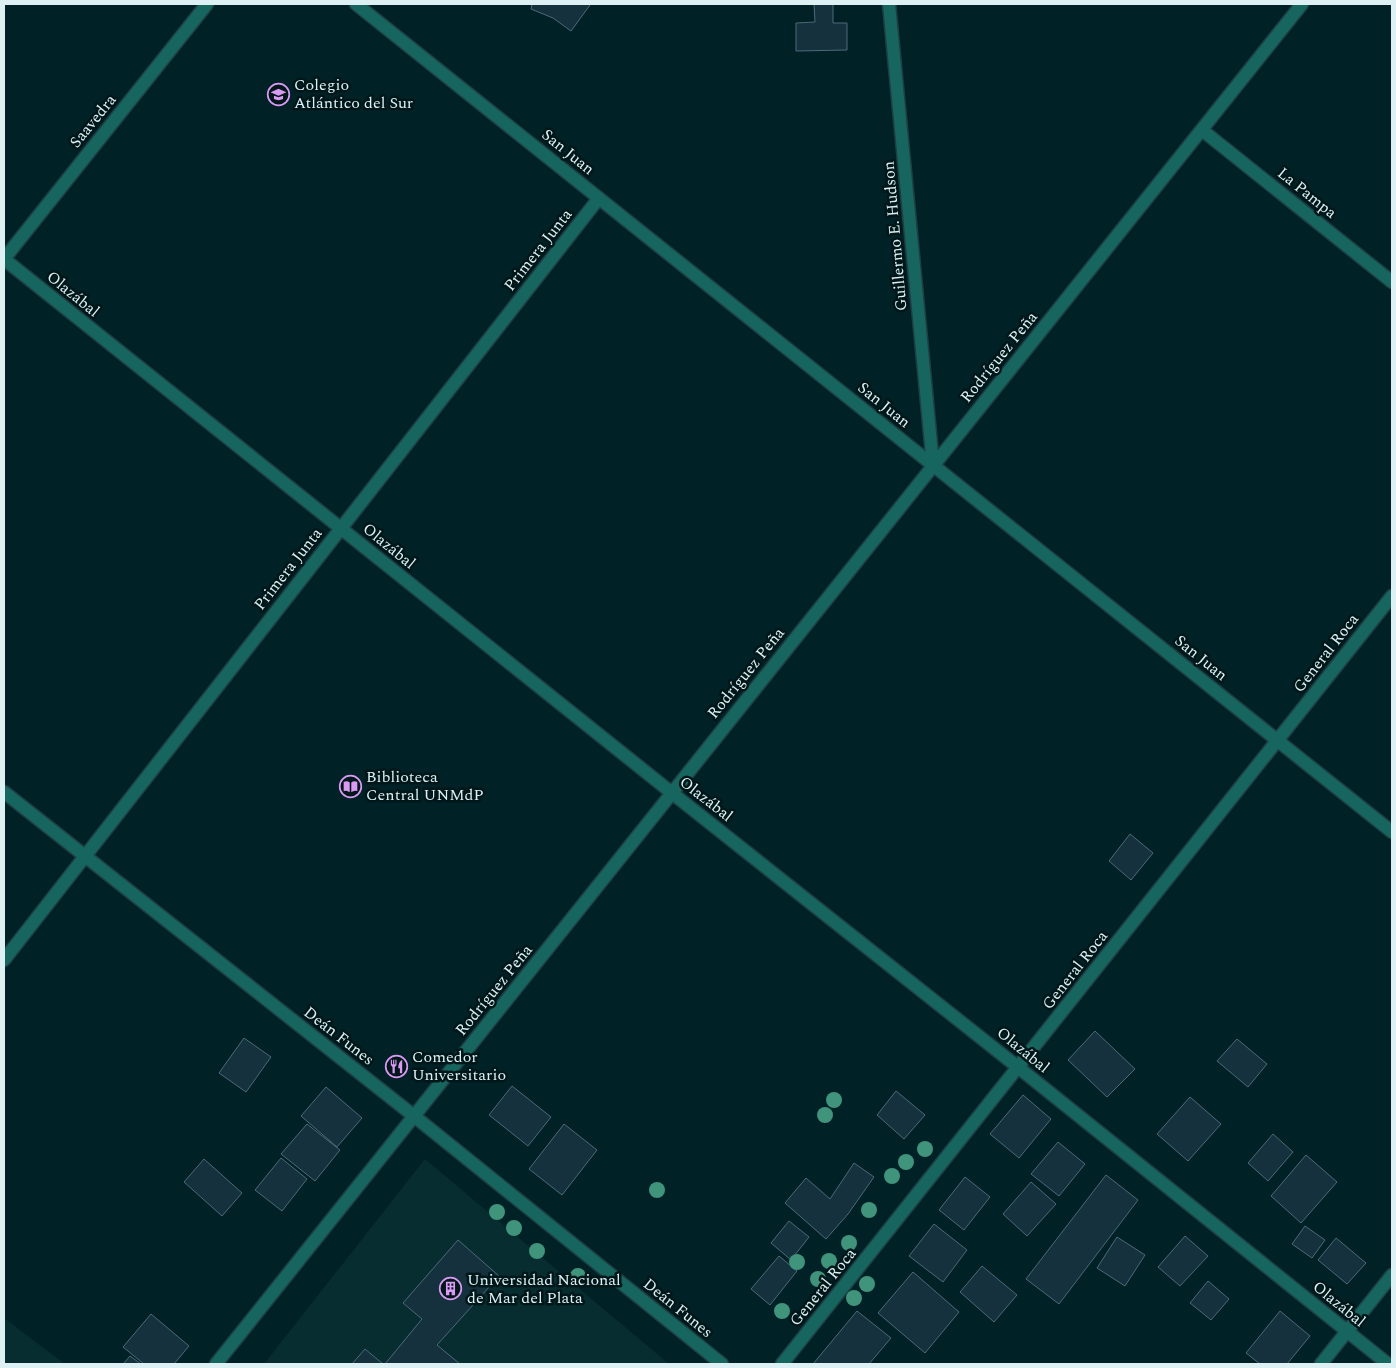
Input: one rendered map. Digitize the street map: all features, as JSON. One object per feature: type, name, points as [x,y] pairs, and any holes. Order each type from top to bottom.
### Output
[{"type":"street","name":"Saavedra","points":[[4,259],[207,4]]},
{"type":"street","name":"San Juan","points":[[356,4],[1392,832]]},
{"type":"street","name":"Guillermo E. Hudson","points":[[889,4],[933,465]]},
{"type":"street","name":"Rodríguez Peña","points":[[216,1364],[1302,4]]},
{"type":"street","name":"La Pampa","points":[[1202,130],[1392,282]]},
{"type":"street","name":"Primera Junta","points":[[4,960],[599,198]]},
{"type":"street","name":"Olazábal","points":[[4,259],[1388,1364]]},
{"type":"street","name":"General Roca","points":[[782,1364],[1392,596]]},
{"type":"street","name":"Deán Funes","points":[[4,792],[414,1116],[722,1364]]},
{"type":"street","points":[[1321,1364],[1392,1275]]},
{"type":"shaded area","points":[[425,1159],[669,1364],[264,1364]]},
{"type":"shaded area","points":[[4,1318],[65,1364],[4,1364]]},
{"type":"building","points":[[532,4],[590,5],[571,31],[553,18],[531,9]]},
{"type":"building","points":[[814,4],[833,4],[833,23],[847,23],[847,50],[796,51],[796,23],[815,22]]},
{"type":"building","points":[[1130,834],[1153,853],[1131,880],[1109,861]]},
{"type":"building","points":[[1095,1031],[1135,1069],[1107,1097],[1068,1060]]},
{"type":"building","points":[[244,1038],[271,1057],[246,1092],[219,1073]]},
{"type":"building","points":[[1237,1039],[1267,1064],[1248,1087],[1217,1061]]},
{"type":"building","points":[[512,1086],[551,1117],[528,1146],[489,1115]]},
{"type":"building","points":[[326,1087],[362,1118],[337,1147],[301,1116]]},
{"type":"building","points":[[896,1091],[925,1115],[904,1139],[877,1115]]},
{"type":"building","points":[[1023,1095],[1051,1119],[1019,1158],[990,1134]]},
{"type":"building","points":[[1190,1097],[1221,1124],[1188,1161],[1157,1134]]},
{"type":"building","points":[[307,1124],[340,1150],[315,1181],[281,1154]]},
{"type":"building","points":[[564,1124],[597,1150],[562,1195],[529,1169]]},
{"type":"building","points":[[1273,1134],[1293,1152],[1268,1181],[1248,1163]]},
{"type":"building","points":[[1058,1142],[1085,1164],[1059,1196],[1031,1174]]},
{"type":"building","points":[[1306,1155],[1337,1182],[1301,1223],[1271,1196]]},
{"type":"building","points":[[281,1158],[307,1179],[282,1211],[255,1190]]},
{"type":"building","points":[[204,1159],[242,1193],[222,1216],[184,1182]]},
{"type":"building","points":[[854,1163],[874,1177],[848,1214],[826,1239],[785,1203],[806,1178],[830,1199]]},
{"type":"building","points":[[1106,1175],[1138,1200],[1059,1304],[1026,1279]]},
{"type":"building","points":[[965,1177],[990,1197],[964,1230],[939,1210]]},
{"type":"building","points":[[1031,1182],[1056,1204],[1027,1236],[1003,1214]]},
{"type":"building","points":[[789,1221],[809,1237],[791,1260],[771,1243]]},
{"type":"building","points":[[934,1224],[967,1250],[943,1282],[909,1256]]},
{"type":"building","points":[[1305,1226],[1325,1240],[1312,1258],[1292,1244]]},
{"type":"building","points":[[1185,1236],[1208,1256],[1180,1286],[1158,1267]]},
{"type":"building","points":[[1117,1237],[1145,1255],[1125,1286],[1097,1268]]},
{"type":"building","points":[[1336,1238],[1366,1263],[1347,1284],[1318,1260]]},
{"type":"building","name":"Universidad Nacional de Mar del Plata","points":[[458,1240],[499,1276],[437,1345],[460,1364],[385,1364],[422,1319],[403,1303]]},
{"type":"building","points":[[779,1256],[797,1271],[770,1305],[751,1289]]},
{"type":"building","points":[[982,1266],[1017,1295],[994,1322],[960,1292]]},
{"type":"building","points":[[913,1272],[959,1312],[925,1353],[878,1313]]},
{"type":"building","points":[[1208,1281],[1229,1299],[1211,1320],[1190,1303]]},
{"type":"building","points":[[857,1311],[891,1338],[869,1364],[813,1364]]},
{"type":"building","points":[[1280,1311],[1310,1336],[1287,1364],[1260,1364],[1246,1353]]},
{"type":"building","points":[[151,1314],[189,1346],[174,1364],[144,1364],[123,1347]]},
{"type":"building","points":[[365,1349],[383,1364],[352,1364]]},
{"type":"building","points":[[130,1356],[141,1364],[123,1364]]},
{"type":"place","name":"Colegio Atlántico del Sur","points":[[278,94]]},
{"type":"place","name":"Biblioteca Central UNMdP","points":[[350,786]]},
{"type":"place","name":"Comedor Universitario","points":[[396,1066]]},
{"type":"place","name":"Universidad Nacional de Mar del Plata","points":[[451,1289]]}]
